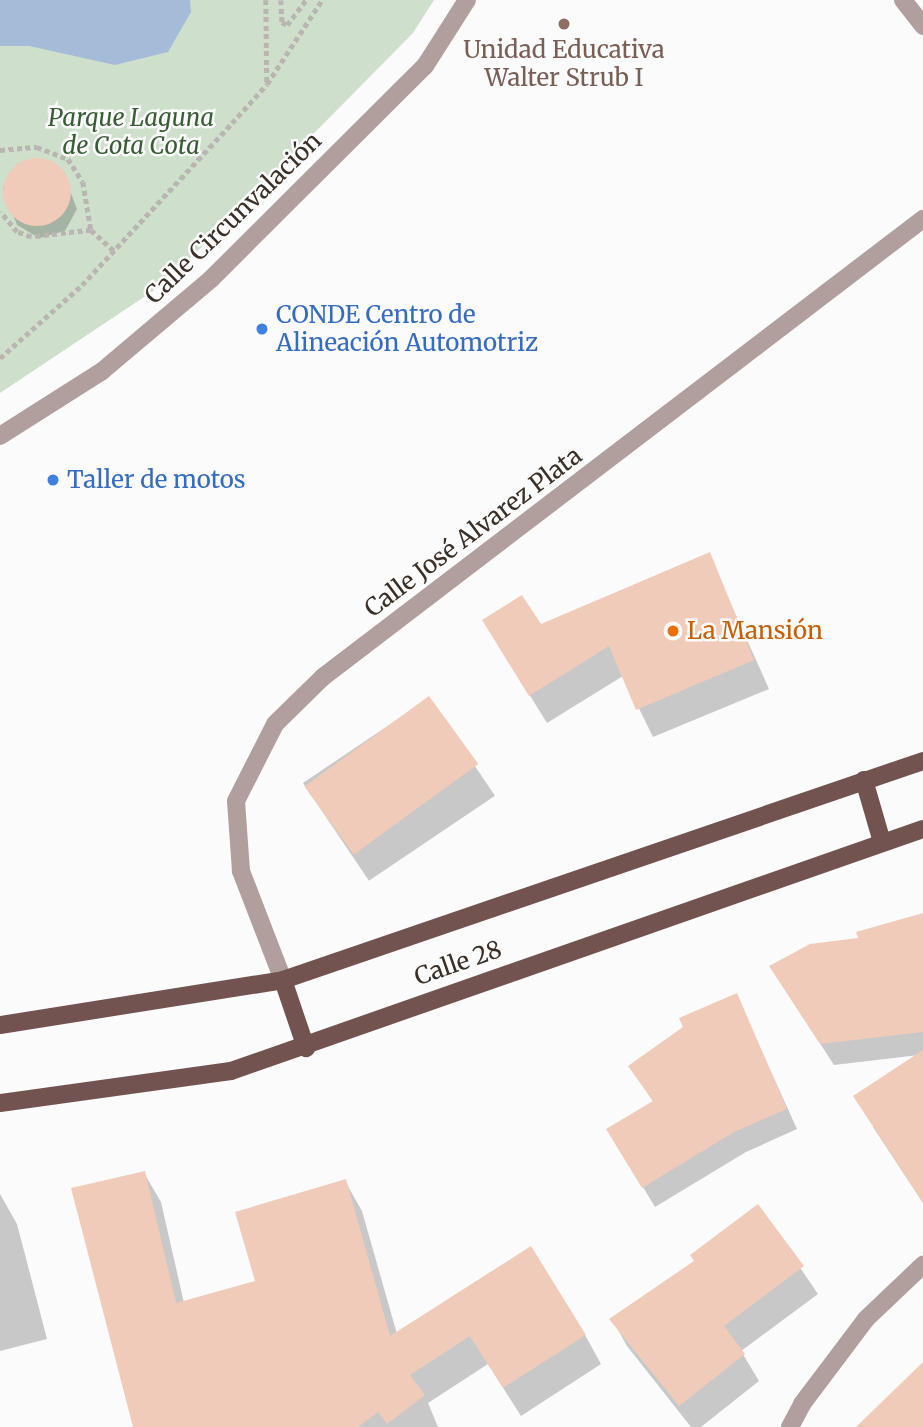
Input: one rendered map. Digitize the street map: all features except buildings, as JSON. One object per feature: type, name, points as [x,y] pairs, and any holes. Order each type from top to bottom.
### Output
[{"type":"main road","name":"Calle 28","points":[[0,1025],[283,980],[923,761]]},
{"type":"main road","points":[[864,780],[882,842]]},
{"type":"main road","name":"Calle 28","points":[[0,1104],[231,1071],[306,1048],[409,1006],[923,829]]},
{"type":"main road","points":[[283,980],[306,1048]]},
{"type":"street","name":"Calle Circunvalación","points":[[0,436],[101,372],[211,279],[425,66],[467,0]]},
{"type":"street","points":[[903,0],[923,26]]},
{"type":"street","name":"Calle José Alvarez Plata","points":[[283,980],[241,871],[236,801],[275,724],[323,677],[923,219]]},
{"type":"street","points":[[790,1427],[802,1404],[866,1319],[923,1265]]},
{"type":"path","points":[[266,0],[267,84]]},
{"type":"path","points":[[281,0],[282,22],[294,24],[306,0]]},
{"type":"path","points":[[0,358],[114,251],[267,84],[322,0]]},
{"type":"path","points":[[0,150],[37,147],[68,159],[83,182],[91,230],[114,251]]},
{"type":"path","points":[[0,212],[17,232],[32,237],[91,230]]},
{"type":"green space","name":"Parque Laguna de Cota Cota","points":[[0,0],[434,0],[413,33],[168,281],[0,393]]},
{"type":"water","points":[[0,0],[190,0],[191,12],[168,52],[115,65],[29,46],[0,46]]},
{"type":"place","name":"Unidad Educativa Walter Strub I","points":[[564,24]]},
{"type":"place","name":"CONDE Centro de Alineación Automotriz","points":[[262,329]]},
{"type":"place","name":"Taller de motos","points":[[53,480]]},
{"type":"place","name":"La Mansión","points":[[673,631]]}]
